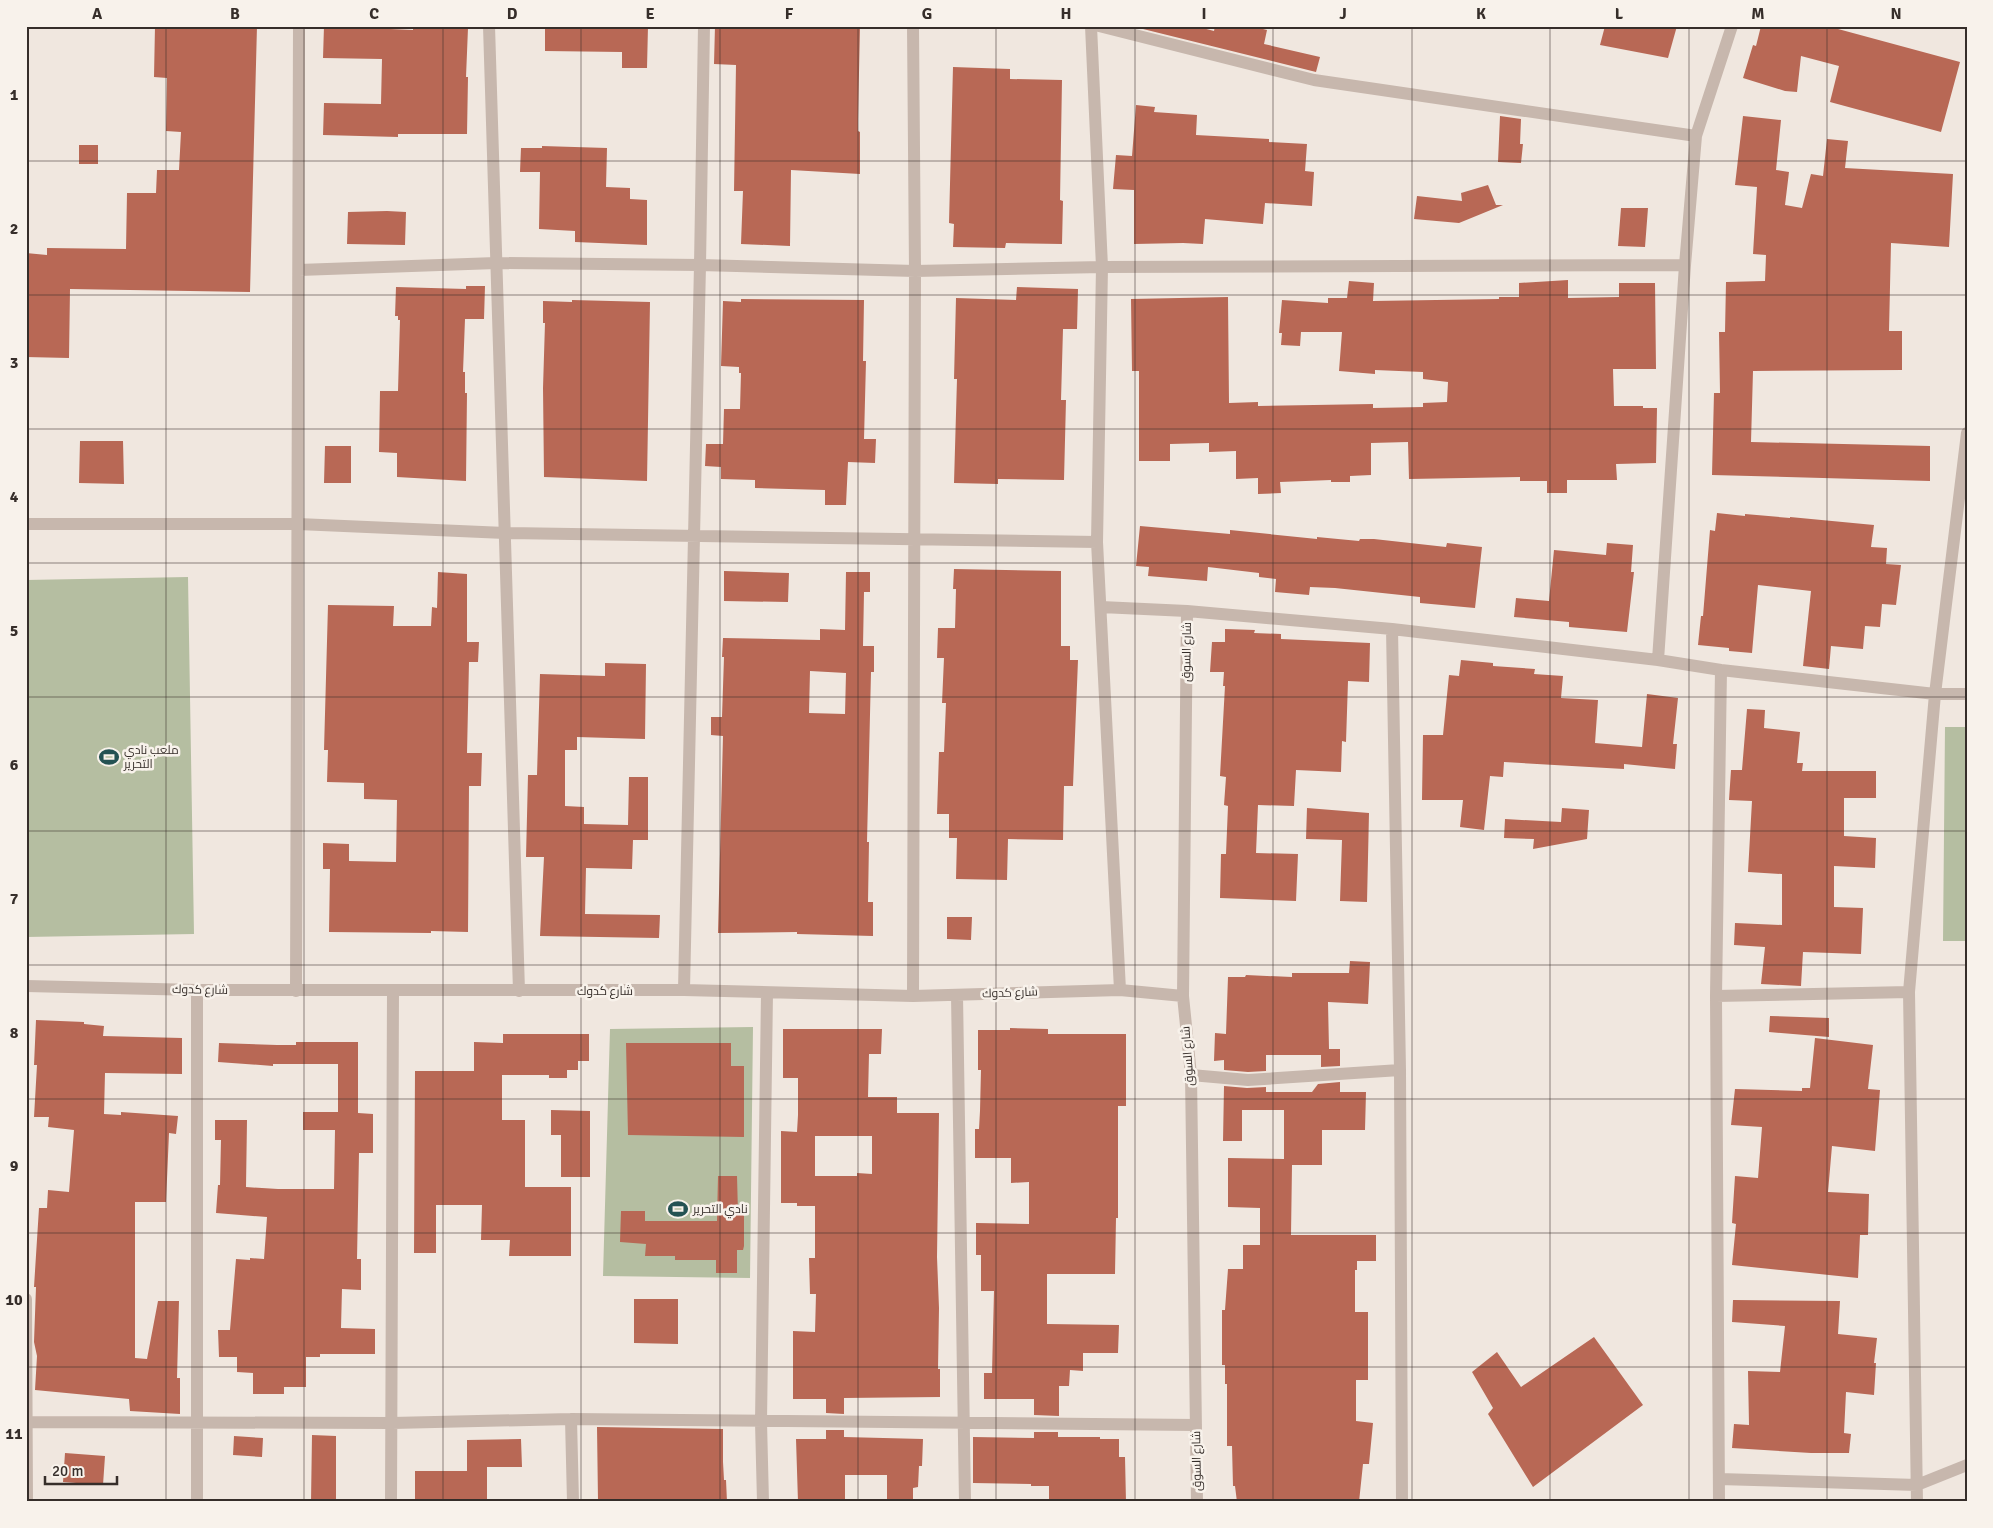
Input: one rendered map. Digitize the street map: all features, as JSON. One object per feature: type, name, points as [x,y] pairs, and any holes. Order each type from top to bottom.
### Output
[{"type":"street","points":[[296,991],[299,26]]},
{"type":"street","points":[[489,26],[519,991]]},
{"type":"street","points":[[684,990],[704,26]]},
{"type":"street","points":[[913,996],[914,26]]},
{"type":"street","points":[[1091,26],[1102,266],[1097,542],[1120,990]]},
{"type":"street","points":[[1099,26],[1314,80],[1696,136]]},
{"type":"street","points":[[1658,660],[1685,265],[1696,136],[1732,26]]},
{"type":"street","points":[[298,270],[496,263],[700,265],[915,271],[1102,266],[1685,265]]},
{"type":"street","points":[[1917,1502],[1909,992],[1935,694],[1967,433]]},
{"type":"street","points":[[26,524],[298,524],[505,532],[1097,542]]},
{"type":"street","points":[[1101,607],[1187,611],[1392,628],[1658,660],[1721,670],[1935,694],[1967,694]]},
{"type":"street","name":"شارع السوق","points":[[1187,611],[1183,996],[1191,1075],[1197,1502]]},
{"type":"street","points":[[1392,628],[1400,1070],[1402,1502]]},
{"type":"street","points":[[1719,1502],[1716,996],[1721,670]]},
{"type":"street","name":"شارع كدوك","points":[[26,986],[296,991],[684,990],[913,996],[1120,990],[1183,996]]},
{"type":"street","points":[[197,990],[197,1502]]},
{"type":"street","points":[[392,1502],[393,991]]},
{"type":"street","points":[[762,1502],[761,1422],[767,992]]},
{"type":"street","points":[[1716,996],[1909,992]]},
{"type":"street","points":[[957,995],[965,1502]]},
{"type":"street","points":[[1191,1075],[1248,1080],[1400,1070]]},
{"type":"street","points":[[26,1299],[27,1502]]},
{"type":"street","points":[[27,1422],[392,1423],[571,1419],[1196,1426]]},
{"type":"street","points":[[571,1419],[573,1502]]},
{"type":"street","points":[[1719,1479],[1917,1485],[1967,1464]]},
{"type":"green space","name":"ملعب نادي التحرير","points":[[188,577],[194,934],[26,937],[26,580]]},
{"type":"green space","points":[[1945,727],[1967,727],[1967,941],[1943,941]]},
{"type":"green space","name":"نادي التحرير","points":[[753,1027],[750,1278],[603,1276],[610,1029]]},
{"type":"building","points":[[155,26],[257,26],[250,292],[70,289],[69,358],[26,357],[26,253],[47,255],[47,248],[126,249],[127,193],[156,193],[157,170],[179,170],[181,132],[166,131],[167,78],[154,77]]},
{"type":"building","points":[[324,26],[413,30],[413,27],[468,28],[466,77],[468,77],[467,134],[398,134],[398,137],[323,135],[324,103],[381,104],[382,59],[323,58]]},
{"type":"building","points":[[545,26],[648,26],[647,68],[622,68],[622,52],[545,51]]},
{"type":"building","points":[[715,26],[860,26],[858,131],[860,132],[860,174],[791,170],[790,246],[741,244],[743,191],[734,191],[736,65],[714,64]]},
{"type":"building","points":[[1143,26],[1195,26],[1214,31],[1215,26],[1251,26],[1267,30],[1264,44],[1320,57],[1316,72],[1143,29]]},
{"type":"building","points":[[1605,26],[1677,26],[1668,58],[1600,45]]},
{"type":"building","points":[[1761,26],[1827,26],[1960,62],[1941,132],[1830,102],[1839,66],[1801,56],[1797,92],[1785,91],[1743,78],[1753,45],[1756,46]]},
{"type":"building","points":[[953,67],[1010,69],[1010,79],[1062,80],[1060,200],[1063,201],[1062,244],[1006,243],[1005,248],[953,247],[954,224],[949,223]]},
{"type":"building","points":[[1136,105],[1155,107],[1154,112],[1197,115],[1196,135],[1269,139],[1269,142],[1307,144],[1305,171],[1314,172],[1312,206],[1265,203],[1263,224],[1205,219],[1203,244],[1134,244],[1134,190],[1113,189],[1116,155],[1132,156]]},
{"type":"building","points":[[1500,116],[1521,119],[1520,144],[1523,144],[1521,163],[1498,162]]},
{"type":"building","points":[[1743,116],[1781,120],[1776,170],[1789,172],[1785,205],[1802,208],[1811,174],[1823,176],[1827,139],[1848,141],[1845,168],[1953,174],[1949,247],[1891,243],[1889,331],[1902,331],[1902,370],[1753,371],[1751,442],[1930,446],[1930,481],[1712,475],[1714,393],[1720,393],[1719,332],[1725,332],[1726,282],[1765,281],[1766,255],[1753,254],[1757,187],[1735,185]]},
{"type":"building","points":[[79,145],[98,145],[98,164],[79,164]]},
{"type":"building","points":[[542,146],[607,148],[606,187],[630,188],[630,199],[647,200],[647,245],[575,242],[575,231],[539,229],[540,172],[520,172],[521,148],[542,148]]},
{"type":"building","points":[[1488,185],[1496,205],[1503,205],[1459,223],[1414,219],[1417,196],[1462,201],[1461,193]]},
{"type":"building","points":[[1621,208],[1648,208],[1645,247],[1618,246]]},
{"type":"building","points":[[348,212],[406,212],[405,245],[347,244]]},
{"type":"building","points":[[1568,280],[1568,298],[1619,297],[1619,283],[1655,283],[1656,369],[1613,369],[1614,406],[1657,408],[1656,463],[1616,464],[1617,480],[1567,480],[1567,493],[1547,493],[1547,481],[1520,481],[1520,477],[1409,479],[1408,442],[1371,443],[1371,475],[1350,476],[1350,482],[1331,482],[1331,480],[1280,482],[1281,493],[1258,494],[1258,478],[1236,479],[1236,451],[1209,452],[1209,443],[1170,444],[1170,461],[1139,461],[1139,371],[1132,371],[1131,299],[1228,297],[1229,403],[1258,402],[1258,406],[1373,404],[1373,408],[1423,407],[1423,403],[1447,402],[1448,382],[1423,379],[1423,372],[1375,370],[1375,374],[1339,371],[1342,332],[1301,332],[1300,346],[1281,345],[1282,333],[1279,333],[1282,300],[1328,303],[1328,298],[1347,298],[1349,281],[1374,283],[1373,301],[1519,297],[1519,283]]},
{"type":"building","points":[[466,286],[485,286],[484,319],[465,319],[463,372],[465,372],[465,393],[467,393],[466,481],[397,477],[397,453],[379,452],[380,391],[398,391],[400,320],[398,320],[398,316],[395,316],[396,287],[466,289]]},
{"type":"building","points":[[1017,287],[1078,289],[1077,329],[1063,329],[1061,400],[1066,400],[1064,480],[998,479],[998,484],[954,483],[957,379],[954,379],[956,298],[1016,300]]},
{"type":"building","points":[[741,299],[864,300],[863,361],[866,361],[864,439],[876,439],[875,463],[848,462],[846,505],[825,505],[825,490],[755,488],[755,480],[721,479],[721,467],[705,466],[706,444],[723,444],[724,409],[740,409],[741,373],[739,373],[739,367],[721,366],[723,301],[741,302]]},
{"type":"building","points":[[572,300],[650,302],[647,481],[544,477],[543,388],[545,323],[543,323],[543,301],[572,302]]},
{"type":"building","points":[[80,441],[123,441],[124,484],[79,483]]},
{"type":"building","points":[[325,446],[351,446],[351,483],[324,483]]},
{"type":"building","points":[[1717,513],[1790,517],[1874,525],[1871,547],[1887,548],[1886,564],[1901,565],[1896,605],[1882,604],[1880,627],[1865,626],[1863,649],[1831,646],[1829,669],[1803,666],[1811,591],[1758,585],[1752,653],[1729,651],[1729,648],[1698,645],[1701,616],[1703,616],[1710,530],[1715,531]]},
{"type":"building","points":[[1140,526],[1230,534],[1230,530],[1317,539],[1317,537],[1359,541],[1360,539],[1374,539],[1446,547],[1447,543],[1482,547],[1475,608],[1420,603],[1420,597],[1335,588],[1310,587],[1309,595],[1275,592],[1276,579],[1259,577],[1259,573],[1208,567],[1207,581],[1148,576],[1149,567],[1136,566]]},
{"type":"building","points":[[1607,543],[1633,545],[1631,572],[1634,572],[1627,632],[1569,627],[1569,622],[1514,617],[1516,598],[1549,601],[1554,550],[1606,555]]},
{"type":"building","points":[[954,569],[1061,571],[1061,646],[1070,646],[1070,660],[1078,660],[1073,786],[1064,786],[1063,840],[1008,839],[1007,880],[956,879],[957,838],[949,838],[949,814],[937,814],[939,752],[944,752],[946,703],[942,703],[944,658],[937,658],[938,628],[955,628],[956,589],[953,589]]},
{"type":"building","points":[[724,571],[789,573],[788,602],[724,601]]},
{"type":"building","points":[[438,572],[467,574],[467,642],[479,642],[478,662],[469,662],[467,753],[482,753],[481,786],[469,786],[468,932],[329,932],[330,869],[323,869],[323,843],[349,844],[349,861],[396,862],[397,800],[364,799],[364,783],[327,782],[328,750],[324,750],[328,605],[394,606],[393,626],[431,626],[432,607],[437,608]]},
{"type":"building","points":[[846,572],[870,572],[870,592],[864,592],[863,646],[874,646],[874,672],[871,672],[867,842],[869,842],[868,902],[873,902],[873,936],[797,934],[797,932],[718,933],[723,736],[711,735],[711,717],[722,717],[723,638],[820,640],[820,629],[845,630]],"holes":[[[810,671],[846,673],[845,714],[809,713]]]},
{"type":"building","points":[[1225,629],[1255,630],[1254,633],[1281,634],[1281,639],[1370,643],[1369,682],[1348,681],[1346,742],[1342,741],[1341,772],[1296,770],[1294,806],[1258,805],[1256,853],[1298,854],[1296,901],[1220,898],[1221,854],[1226,854],[1228,806],[1224,805],[1226,777],[1220,776],[1225,686],[1223,686],[1224,672],[1210,672],[1212,642],[1225,642]]},
{"type":"building","points":[[1461,660],[1493,663],[1493,666],[1535,669],[1534,674],[1563,676],[1561,698],[1598,700],[1595,743],[1642,747],[1647,694],[1678,698],[1673,744],[1677,744],[1675,769],[1624,764],[1624,769],[1504,762],[1503,777],[1490,776],[1484,830],[1460,827],[1463,800],[1422,800],[1423,735],[1443,735],[1449,675],[1459,676]]},
{"type":"building","points":[[605,663],[646,664],[645,739],[577,737],[577,750],[565,750],[565,806],[584,807],[584,824],[628,825],[629,777],[648,777],[648,840],[633,840],[632,869],[586,868],[585,914],[660,915],[659,938],[540,936],[544,857],[526,857],[528,775],[537,775],[540,674],[605,676]]},
{"type":"building","points":[[1747,709],[1765,710],[1764,728],[1800,732],[1797,763],[1803,763],[1802,771],[1876,771],[1876,798],[1844,798],[1844,836],[1876,838],[1875,868],[1834,866],[1834,907],[1863,908],[1861,954],[1803,952],[1801,986],[1761,984],[1765,947],[1734,945],[1735,923],[1782,925],[1782,874],[1748,872],[1752,801],[1729,800],[1731,770],[1742,770]]},
{"type":"building","points":[[1307,808],[1369,813],[1367,902],[1340,901],[1342,840],[1306,839]]},
{"type":"building","points":[[1562,808],[1589,810],[1587,839],[1533,849],[1534,839],[1504,838],[1505,819],[1561,822]]},
{"type":"building","points":[[947,917],[972,917],[971,940],[947,939]]},
{"type":"building","points":[[1350,961],[1370,962],[1368,1004],[1328,1002],[1329,1049],[1340,1049],[1340,1066],[1321,1067],[1321,1055],[1266,1055],[1266,1071],[1224,1070],[1224,1060],[1214,1061],[1215,1033],[1226,1034],[1228,977],[1245,977],[1246,975],[1292,977],[1292,973],[1349,973]]},
{"type":"building","points":[[1770,1016],[1829,1018],[1829,1037],[1769,1032]]},
{"type":"building","points":[[36,1020],[84,1022],[84,1024],[104,1026],[103,1036],[182,1038],[182,1074],[105,1073],[104,1114],[121,1115],[121,1112],[178,1116],[176,1134],[169,1133],[166,1202],[135,1202],[135,1358],[147,1359],[158,1301],[179,1301],[177,1378],[180,1378],[180,1414],[130,1411],[129,1399],[35,1390],[37,1356],[34,1342],[36,1287],[34,1287],[39,1208],[47,1208],[48,1190],[69,1192],[74,1130],[48,1127],[49,1117],[34,1117],[37,1065],[34,1065]]},
{"type":"building","points":[[1010,1028],[1048,1029],[1048,1034],[1126,1034],[1126,1106],[1118,1106],[1118,1218],[1116,1218],[1115,1274],[1047,1274],[1047,1324],[1119,1325],[1118,1353],[1083,1353],[1083,1371],[1070,1370],[1069,1386],[1059,1386],[1059,1416],[1034,1415],[1034,1399],[984,1399],[984,1373],[992,1373],[994,1291],[981,1291],[981,1255],[976,1255],[976,1223],[1029,1224],[1029,1182],[1011,1183],[1011,1158],[975,1158],[975,1129],[979,1129],[981,1070],[978,1070],[978,1030],[1010,1030]]},
{"type":"building","points":[[783,1029],[882,1029],[881,1054],[869,1054],[868,1097],[897,1097],[897,1113],[939,1113],[937,1257],[940,1397],[844,1398],[844,1414],[826,1413],[826,1399],[793,1399],[793,1331],[815,1332],[816,1294],[810,1294],[809,1258],[815,1258],[815,1206],[797,1206],[797,1203],[781,1203],[781,1131],[797,1132],[798,1115],[798,1078],[783,1078]],"holes":[[[815,1136],[872,1136],[872,1174],[857,1173],[857,1176],[815,1176]]]},
{"type":"building","points":[[503,1034],[589,1034],[589,1061],[578,1061],[578,1070],[567,1070],[567,1078],[549,1078],[549,1075],[502,1075],[502,1120],[525,1120],[525,1187],[571,1187],[571,1256],[509,1256],[510,1240],[481,1240],[482,1205],[436,1205],[436,1253],[414,1253],[415,1071],[474,1071],[474,1042],[503,1043]]},
{"type":"building","points":[[1815,1038],[1873,1045],[1868,1089],[1880,1090],[1875,1151],[1832,1146],[1828,1192],[1869,1194],[1868,1235],[1860,1235],[1858,1278],[1732,1265],[1736,1224],[1732,1223],[1735,1176],[1758,1178],[1762,1127],[1731,1125],[1735,1089],[1802,1091],[1802,1088],[1810,1088]]},
{"type":"building","points":[[296,1042],[358,1042],[358,1113],[373,1114],[373,1153],[359,1153],[357,1259],[361,1259],[361,1290],[342,1289],[341,1328],[375,1329],[375,1354],[320,1354],[320,1357],[306,1357],[306,1387],[284,1387],[284,1394],[253,1394],[253,1373],[237,1372],[237,1357],[219,1357],[218,1330],[230,1330],[236,1259],[264,1259],[267,1217],[216,1213],[218,1185],[220,1185],[221,1140],[215,1140],[215,1120],[247,1120],[246,1187],[334,1189],[335,1130],[303,1130],[303,1112],[338,1112],[338,1064],[273,1064],[273,1066],[218,1062],[219,1043],[296,1045]]},
{"type":"building","points":[[626,1043],[731,1043],[731,1066],[744,1066],[744,1137],[628,1135]]},
{"type":"building","points":[[1340,1082],[1340,1092],[1366,1092],[1365,1130],[1322,1130],[1322,1165],[1292,1165],[1291,1235],[1376,1235],[1376,1261],[1357,1261],[1357,1270],[1355,1270],[1355,1312],[1368,1312],[1368,1380],[1356,1380],[1356,1421],[1373,1423],[1369,1464],[1363,1464],[1359,1502],[1237,1502],[1235,1486],[1233,1486],[1232,1446],[1227,1446],[1227,1384],[1225,1384],[1225,1365],[1222,1365],[1222,1310],[1225,1310],[1228,1269],[1243,1269],[1243,1245],[1260,1245],[1260,1208],[1228,1207],[1228,1158],[1284,1159],[1284,1110],[1242,1110],[1242,1141],[1223,1141],[1224,1086],[1266,1087],[1266,1092],[1312,1092],[1318,1084]]},
{"type":"building","points":[[551,1110],[590,1111],[590,1177],[561,1177],[561,1135],[551,1135]]},
{"type":"building","points":[[718,1176],[737,1176],[738,1213],[744,1214],[744,1246],[743,1250],[737,1250],[737,1273],[716,1273],[716,1260],[675,1260],[675,1256],[645,1256],[646,1244],[620,1242],[621,1211],[645,1211],[645,1221],[717,1221]]},
{"type":"building","points":[[634,1299],[678,1299],[678,1344],[634,1343]]},
{"type":"building","points":[[1733,1300],[1840,1301],[1838,1334],[1877,1338],[1874,1363],[1876,1363],[1874,1395],[1846,1392],[1844,1433],[1851,1434],[1849,1453],[1811,1453],[1732,1448],[1734,1424],[1749,1425],[1748,1371],[1780,1372],[1785,1326],[1732,1322]]},
{"type":"building","points":[[1594,1337],[1643,1405],[1533,1487],[1488,1414],[1493,1408],[1472,1372],[1497,1352],[1521,1387]]},
{"type":"building","points":[[597,1427],[723,1429],[723,1462],[727,1502],[598,1501]]},
{"type":"building","points":[[826,1430],[844,1430],[844,1437],[923,1439],[922,1466],[919,1466],[918,1487],[913,1488],[913,1502],[887,1502],[887,1475],[845,1475],[845,1502],[798,1502],[796,1439],[826,1439]]},
{"type":"building","points":[[1034,1432],[1058,1432],[1058,1437],[1119,1439],[1119,1457],[1125,1457],[1126,1502],[1049,1502],[1049,1486],[973,1483],[973,1437],[1034,1438]]},
{"type":"building","points":[[312,1435],[336,1436],[336,1502],[311,1502]]},
{"type":"building","points":[[234,1436],[263,1438],[262,1457],[233,1455]]},
{"type":"building","points":[[521,1439],[522,1467],[487,1467],[487,1502],[415,1501],[415,1471],[467,1471],[467,1440]]},
{"type":"building","points":[[65,1453],[105,1456],[103,1485],[63,1482]]},
{"type":"place","name":"ملعب نادي التحرير","points":[[109,757]]},
{"type":"place","name":"نادي التحرير","points":[[678,1209]]}]
